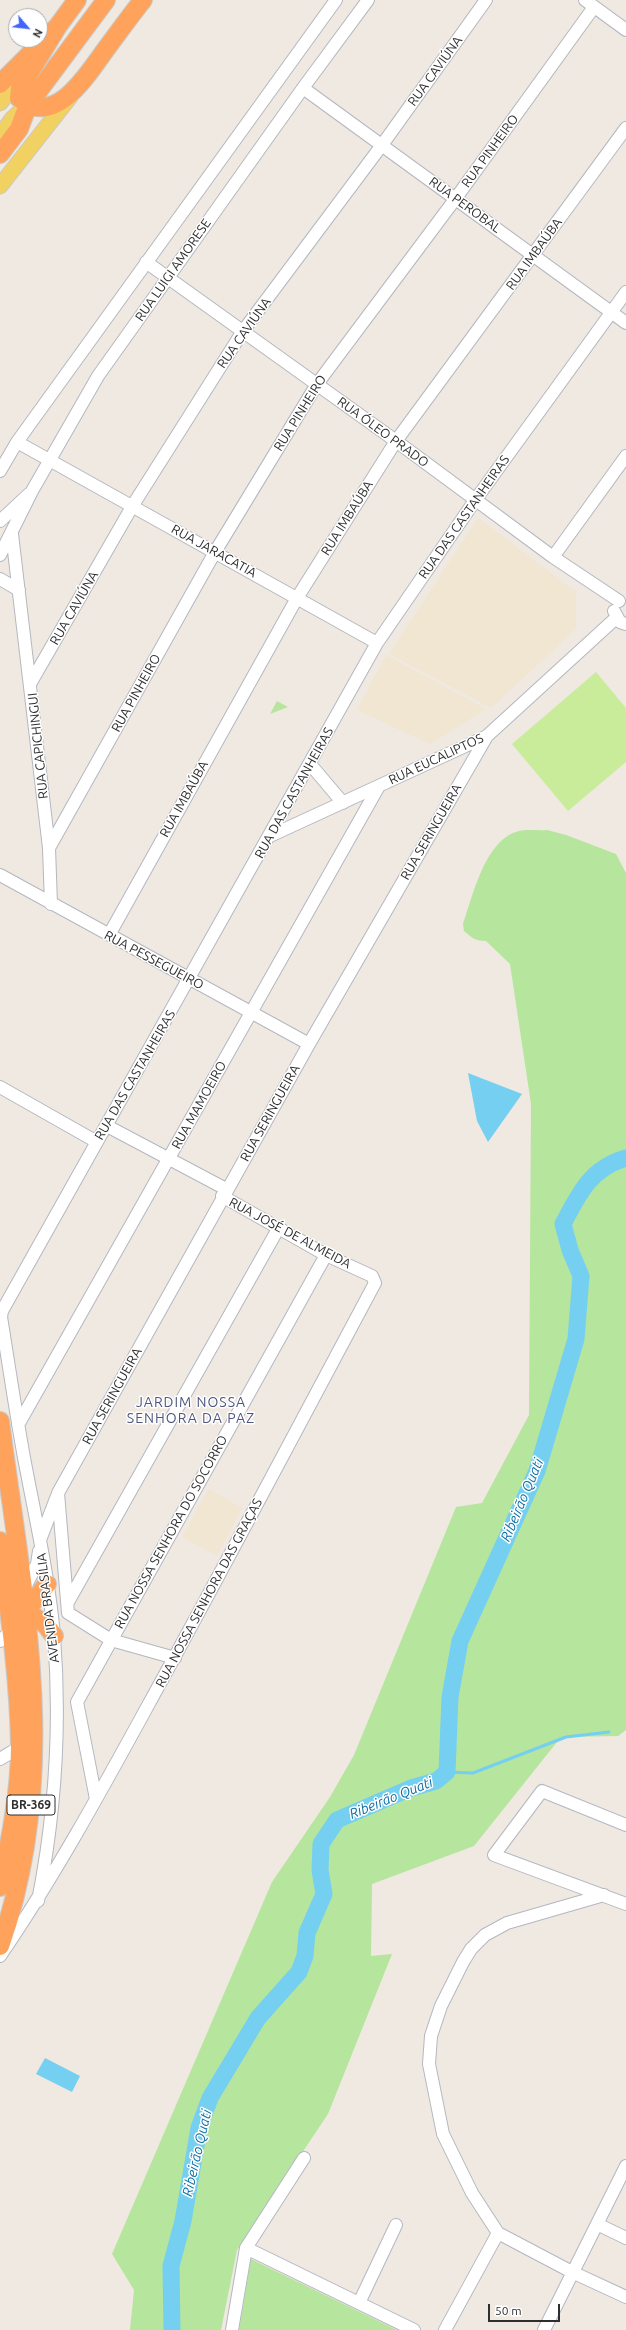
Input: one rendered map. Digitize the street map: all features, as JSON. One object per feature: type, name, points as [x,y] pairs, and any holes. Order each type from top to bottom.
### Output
[{"type":"highway","points":[[77,0],[58,26],[20,88],[19,98],[28,105],[45,107],[55,104],[74,92],[143,0]]},
{"type":"highway","points":[[0,154],[19,130],[28,105],[106,0]]},
{"type":"highway","points":[[0,84],[58,26]]},
{"type":"highway","name":"AVENIDA BRASÍLIA","points":[[0,1421],[22,1591],[12,1614],[6,1637],[20,1747],[15,1806],[0,1887]]},
{"type":"highway","name":"AVENIDA BRASÍLIA","points":[[0,1541],[12,1614],[34,1705],[33,1777],[21,1867],[12,1907],[0,1946]]},
{"type":"highway","points":[[12,1614],[47,1584]]},
{"type":"highway","points":[[12,1614],[46,1625],[54,1636]]},
{"type":"main road","points":[[0,104],[58,26]]},
{"type":"main road","points":[[0,186],[74,92]]},
{"type":"main road","points":[[0,136],[12,119],[28,105]]},
{"type":"street","name":"RUA LUIGI AMORESE","points":[[0,471],[17,442],[336,0]]},
{"type":"street","points":[[330,51],[357,0]]},
{"type":"street","name":"RUA LUIGI AMORESE","points":[[0,555],[12,534],[32,491],[98,376],[303,88],[368,0]]},
{"type":"street","name":"RUA CAVIÚNA","points":[[30,684],[133,505],[243,331],[382,145],[486,0]]},
{"type":"street","points":[[590,3],[626,30]]},
{"type":"street","name":"RUA PINHEIRO","points":[[49,848],[215,552],[317,384],[456,198],[590,3]]},
{"type":"street","name":"RUA PEROBAL","points":[[303,88],[626,323]]},
{"type":"street","name":"RUA IMBAÚBA","points":[[109,935],[297,598],[396,441],[626,128]]},
{"type":"street","name":"RUA ÓLEO PRADO","points":[[146,262],[396,441],[553,557],[622,600]]},
{"type":"street","name":"RUA DAS CASTANHEIRAS","points":[[1,1317],[5,1304],[107,1126],[377,643],[476,499],[626,292]]},
{"type":"street","name":"RUA JARACATIA","points":[[17,442],[133,505],[377,643]]},
{"type":"street","points":[[553,557],[626,456]]},
{"type":"street","points":[[0,521],[32,491]]},
{"type":"street","name":"RUA CAPICHINGUI","points":[[12,534],[49,848],[51,904]]},
{"type":"street","points":[[0,578],[19,590]]},
{"type":"street","points":[[621,621],[614,612],[622,600]]},
{"type":"street","name":"RUA EUCALIPTOS","points":[[270,836],[487,736],[621,621]]},
{"type":"street","name":"RUA SERINGUEIRA","points":[[40,1542],[58,1493],[224,1193],[487,736]]},
{"type":"street","points":[[310,764],[343,803]]},
{"type":"street","name":"RUA MAMOEIRO","points":[[18,1424],[379,786]]},
{"type":"street","name":"RUA PESSEGUEIRO","points":[[0,875],[309,1044]]},
{"type":"street","points":[[0,1087],[97,1142]]},
{"type":"street","name":"RUA JOSÉ DE ALMEIDA","points":[[107,1126],[169,1159],[278,1229],[326,1255],[372,1276],[375,1283]]},
{"type":"street","points":[[68,1602],[278,1229]]},
{"type":"street","name":"RUA NOSSA SENHORA DO SOCORRO","points":[[96,1799],[77,1702],[326,1255]]},
{"type":"street","name":"RUA NOSSA SENHORA DAS GRAÇAS","points":[[0,1956],[38,1901],[175,1658],[375,1283]]},
{"type":"street","name":"AVENIDA BRASÍLIA","points":[[1,1317],[18,1424],[47,1584],[54,1636],[56,1730],[53,1794],[47,1853],[38,1901]]},
{"type":"street","points":[[58,1493],[68,1613],[111,1640],[175,1658]]},
{"type":"street","points":[[22,1591],[37,1564],[40,1542]]},
{"type":"street","points":[[0,1759],[20,1747]]},
{"type":"street","points":[[626,1825],[542,1791],[494,1855],[626,1904]]},
{"type":"street","points":[[604,1895],[507,1923],[485,1935],[471,1949],[462,1962],[440,2006],[431,2036],[429,2064],[443,2134],[472,2192],[498,2233],[572,2272],[626,2297]]},
{"type":"street","points":[[232,2330],[246,2248],[304,2158]]},
{"type":"street","points":[[544,2330],[626,2166]]},
{"type":"street","points":[[597,2224],[626,2238]]},
{"type":"street","points":[[358,2303],[396,2225]]},
{"type":"street","points":[[445,2330],[498,2233]]},
{"type":"street","points":[[246,2248],[414,2330]]},
{"type":"shaded area","points":[[478,518],[576,592],[576,629],[491,708],[389,654]]},
{"type":"shaded area","points":[[386,655],[486,709],[430,744],[357,710]]},
{"type":"shaded area","points":[[209,1489],[242,1508],[217,1556],[182,1537]]},
{"type":"green space","points":[[596,672],[626,708],[626,762],[568,811],[512,744]]},
{"type":"green space","points":[[277,701],[288,707],[270,714]]},
{"type":"green space","points":[[547,830],[566,835],[616,854],[626,873],[626,1730],[618,1736],[561,1737],[474,1846],[372,1884],[371,1956],[392,1954],[328,2114],[237,2250],[221,2330],[130,2330],[134,2290],[112,2254],[272,1882],[330,1797],[354,1755],[456,1507],[482,1503],[529,1415],[531,1104],[510,964],[486,941],[477,940],[464,931],[463,924],[482,870],[497,845],[507,836],[519,831]]},
{"type":"green space","points":[[251,2259],[397,2330],[239,2330]]},
{"type":"water","points":[[468,1073],[522,1094],[488,1142],[477,1121]]},
{"type":"water","points":[[45,2058],[80,2076],[72,2092],[36,2074]]},
{"type":"waterway","name":"Ribeirão Quati","points":[[172,2330],[171,2266],[183,2221],[199,2128],[210,2098],[258,2018],[299,1972],[305,1956],[307,1933],[324,1894],[320,1870],[321,1844],[337,1820],[411,1788],[436,1781],[447,1772],[450,1697],[460,1641],[537,1471],[576,1339],[581,1276],[570,1250],[563,1224],[587,1183],[604,1168],[614,1162],[626,1158]]},
{"type":"waterway","points":[[447,1772],[473,1773],[566,1737],[609,1732]]},
{"type":"district","name":"JARDIM NOSSA SENHORA DA PAZ","points":[[191,1410]]}]
